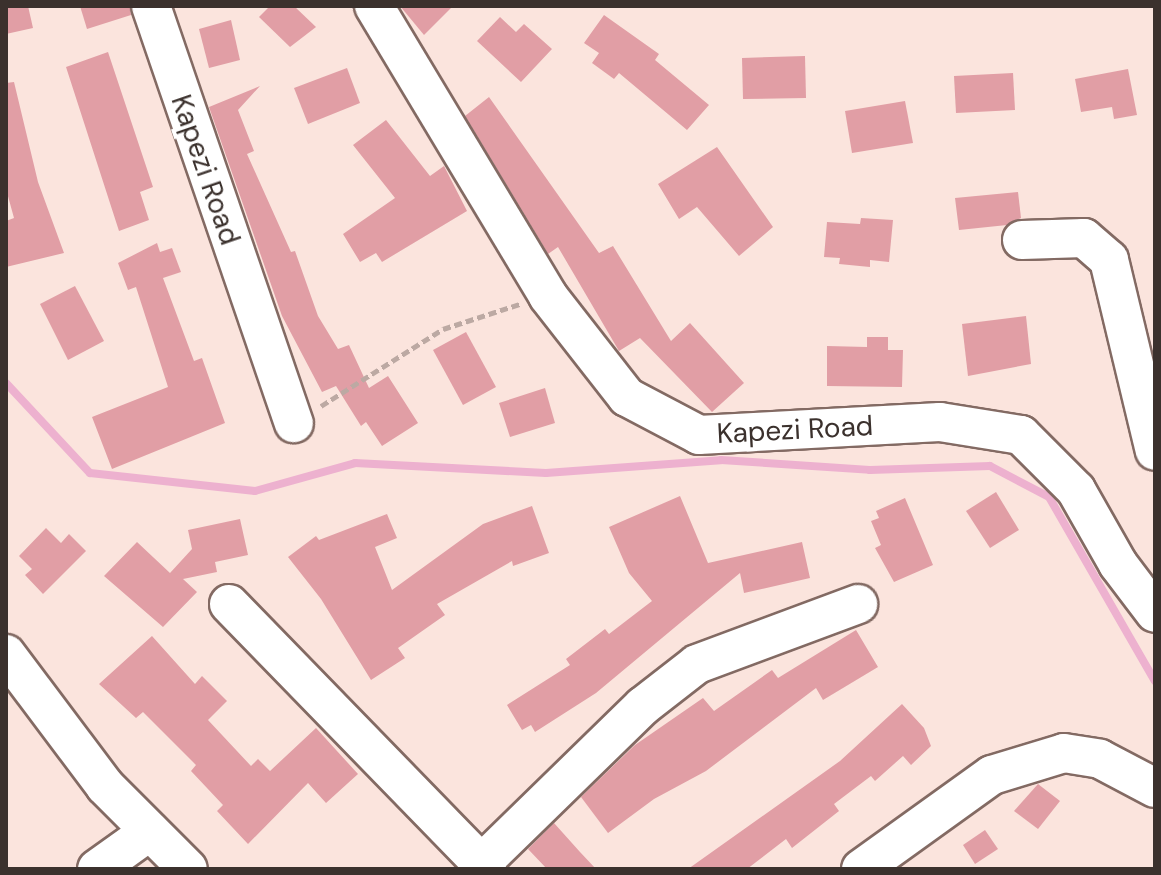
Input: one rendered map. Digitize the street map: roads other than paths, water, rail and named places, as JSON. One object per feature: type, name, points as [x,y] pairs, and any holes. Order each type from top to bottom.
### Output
[{"type":"street","name":"Kapezi Road","points":[[151,6],[294,423]]},
{"type":"street","name":"Kapezi Road","points":[[374,6],[548,296],[627,397],[699,435],[940,422],[1021,435],[1076,490],[1118,564],[1155,613]]},
{"type":"street","points":[[1022,240],[1084,238],[1109,260],[1155,451]]},
{"type":"street","points":[[229,604],[484,866],[643,706],[697,664],[858,604]]},
{"type":"street","points":[[7,657],[105,786],[188,869]]},
{"type":"street","points":[[861,869],[992,775],[1064,753],[1100,759],[1155,788]]},
{"type":"street","points":[[97,869],[150,831]]},
{"type":"waterway","points":[[6,383],[90,473],[255,491],[355,463],[546,473],[721,460],[870,470],[990,466],[1049,497],[1155,681]]}]
